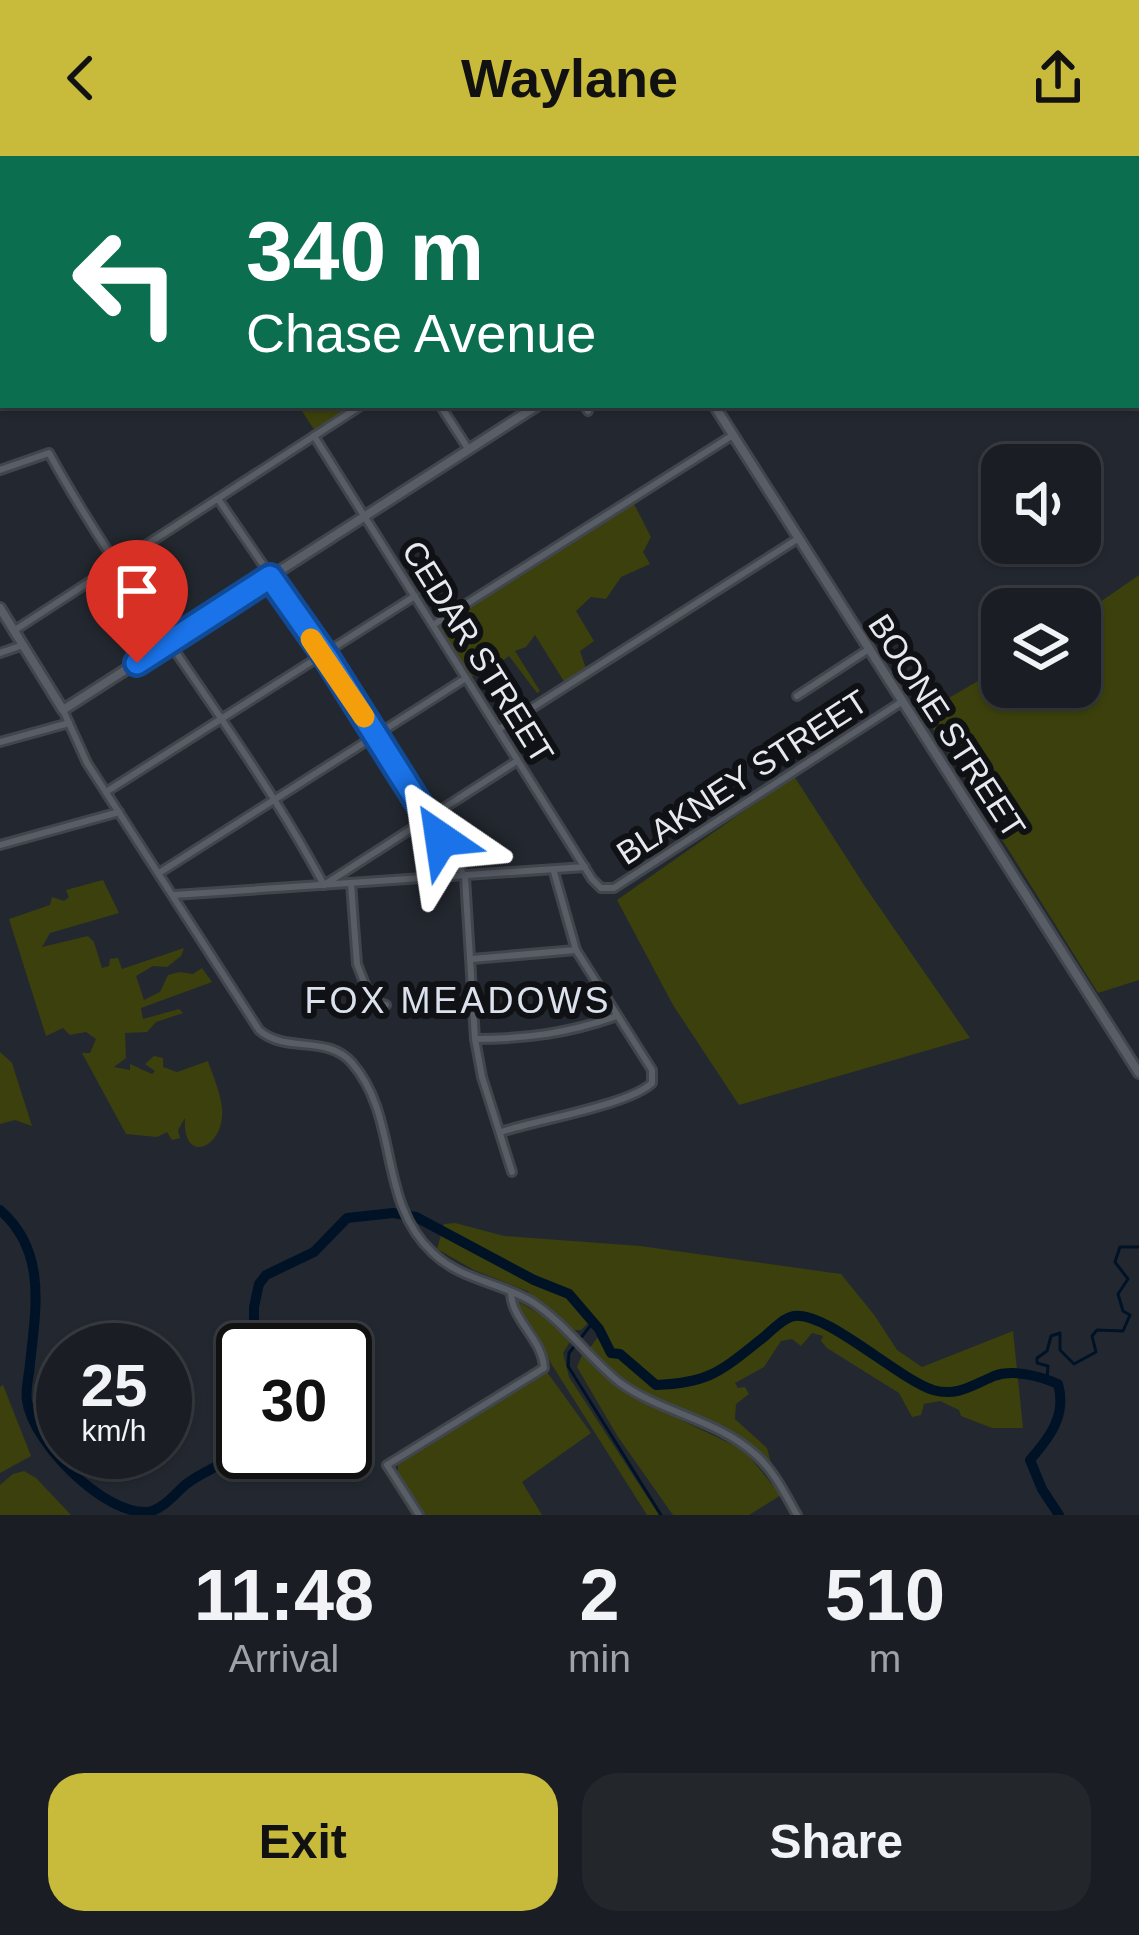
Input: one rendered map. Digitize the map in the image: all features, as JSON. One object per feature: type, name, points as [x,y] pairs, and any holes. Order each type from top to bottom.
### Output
[{"type":"street","points":[[14,630],[357,408]]},
{"type":"street","points":[[442,408],[469,450]]},
{"type":"street","points":[[63,710],[533,408]]},
{"type":"street","name":"BOONE STREET","points":[[716,408],[1139,1072]]},
{"type":"street","points":[[433,625],[733,434]]},
{"type":"street","name":"CEDAR STREET","points":[[314,436],[585,867],[605,890]]},
{"type":"street","points":[[0,470],[49,453],[324,885]]},
{"type":"street","points":[[218,499],[465,877],[475,1039],[512,1172]]},
{"type":"street","points":[[499,729],[799,538]]},
{"type":"street","points":[[106,792],[415,596]]},
{"type":"street","points":[[0,608],[63,710],[87,763],[262,1034],[279,1042],[338,1052],[358,1072],[384,1127],[400,1205],[423,1242],[453,1269],[541,1309],[638,1395],[746,1446],[772,1472],[797,1515]]},
{"type":"street","points":[[0,652],[23,644]]},
{"type":"street","points":[[797,696],[869,649]]},
{"type":"street","points":[[159,873],[466,678]]},
{"type":"street","name":"BLAKNEY STREET","points":[[605,890],[903,701]]},
{"type":"street","points":[[0,742],[69,723]]},
{"type":"street","points":[[324,885],[518,760]]},
{"type":"street","points":[[0,845],[119,812]]},
{"type":"street","points":[[174,895],[585,867]]},
{"type":"street","points":[[501,1132],[647,1089],[652,1083],[652,1070],[576,950],[554,872]]},
{"type":"street","points":[[351,884],[362,985],[371,1000],[386,1005]]},
{"type":"street","points":[[471,958],[576,950]]},
{"type":"street","points":[[475,1039],[571,1032],[616,1016]]},
{"type":"street","points":[[419,1515],[387,1466],[544,1368],[542,1353],[512,1305],[511,1292]]},
{"type":"green space","points":[[300,408],[350,408],[315,431]]},
{"type":"green space","points":[[633,502],[651,537],[643,552],[650,564],[621,577],[606,599],[591,597],[576,611],[594,641],[580,651],[586,669],[565,683],[535,635],[526,647],[515,651],[537,693],[509,656],[488,672],[470,677],[439,630],[441,624]]},
{"type":"green space","points":[[1139,575],[1139,980],[1098,993],[923,713],[981,679],[981,708],[1101,708],[1101,601]]},
{"type":"green space","points":[[794,776],[970,1038],[739,1105],[673,1005],[617,900]]},
{"type":"green space","points":[[103,880],[119,913],[50,933],[42,947],[88,936],[102,968],[118,958],[122,969],[184,948],[167,967],[153,966],[136,976],[144,1000],[160,992],[168,975],[193,974],[202,968],[212,982],[141,1008],[143,1019],[179,1009],[183,1013],[156,1022],[147,1032],[125,1033],[126,1058],[114,1067],[130,1070],[130,1064],[152,1074],[155,1071],[145,1064],[154,1056],[163,1058],[163,1067],[177,1072],[208,1061],[222,1109],[217,1134],[204,1146],[190,1142],[185,1118],[178,1130],[180,1138],[172,1140],[167,1132],[157,1137],[126,1134],[82,1053],[90,1053],[96,1039],[86,1032],[70,1035],[63,1028],[46,1036],[9,919],[50,905],[52,897],[64,901],[69,897],[66,890]]},
{"type":"green space","points":[[0,1052],[12,1063],[32,1126],[15,1120],[0,1124]]},
{"type":"green space","points":[[444,1224],[504,1236],[640,1246],[841,1274],[897,1350],[922,1367],[1013,1331],[1023,1428],[992,1428],[961,1416],[959,1410],[940,1401],[924,1404],[921,1415],[912,1417],[899,1393],[827,1348],[823,1336],[812,1333],[801,1346],[792,1339],[781,1341],[764,1367],[735,1383],[749,1394],[736,1404],[735,1419],[767,1448],[773,1471],[729,1433],[620,1378],[588,1350],[598,1337],[589,1322],[581,1330],[569,1330],[527,1291],[437,1249]]},
{"type":"green space","points":[[516,1300],[571,1340],[563,1353],[569,1377],[659,1515],[647,1515]]},
{"type":"green space","points":[[582,1355],[641,1401],[744,1450],[781,1495],[749,1515],[673,1515],[618,1437],[577,1367]]},
{"type":"green space","points":[[547,1372],[591,1433],[522,1482],[542,1515],[422,1515],[398,1479],[398,1463]]},
{"type":"green space","points":[[3,1385],[31,1456],[0,1473],[0,1387]]},
{"type":"green space","points":[[24,1471],[36,1478],[71,1515],[0,1515],[0,1485]]},
{"type":"waterway","points":[[0,1210],[15,1226],[32,1262],[34,1322],[27,1401],[32,1418],[56,1455],[111,1502],[148,1512],[216,1466]]},
{"type":"waterway","points":[[254,1323],[259,1284],[266,1275],[314,1252],[347,1218],[393,1213],[416,1217],[569,1294],[599,1329],[611,1353],[620,1354],[656,1385],[715,1373],[794,1316],[808,1317],[843,1334],[933,1390],[957,1391],[1009,1373],[1058,1384],[1058,1416],[1030,1460],[1059,1515]]},
{"type":"waterway","points":[[1047,1379],[1048,1366],[1037,1363],[1037,1358],[1047,1351],[1051,1336],[1060,1333],[1060,1350],[1074,1364],[1096,1352],[1092,1336],[1097,1330],[1123,1331],[1130,1315],[1123,1311],[1118,1294],[1128,1279],[1115,1262],[1120,1247],[1139,1247]]},
{"type":"waterway","points":[[594,1321],[569,1353],[568,1366],[661,1515]]},
{"type":"slow traffic","points":[[311,639],[364,717]]},
{"type":"district","name":"FOX MEADOWS","points":[[458,1000]]},
{"type":"route","points":[[137,663],[270,577],[441,839]]}]
